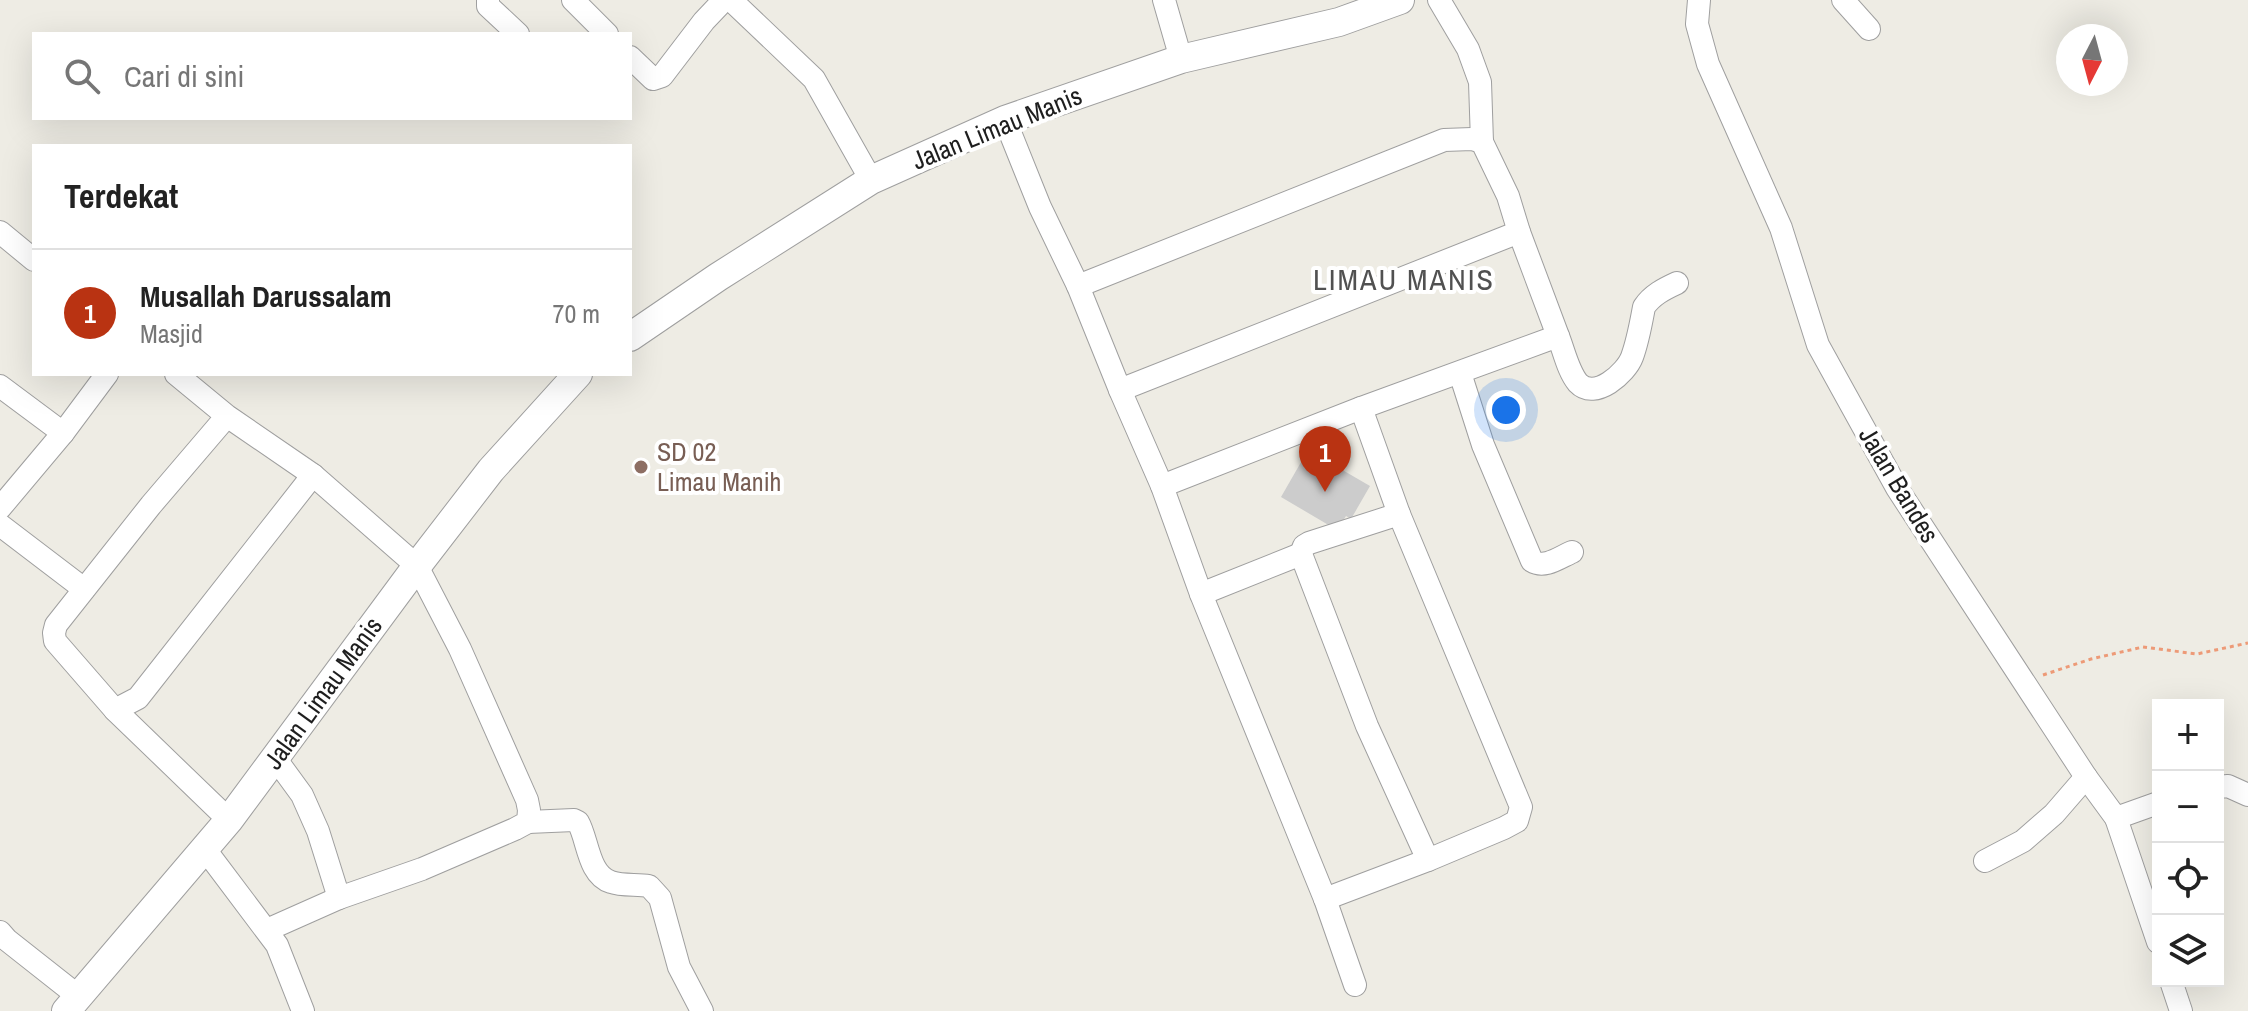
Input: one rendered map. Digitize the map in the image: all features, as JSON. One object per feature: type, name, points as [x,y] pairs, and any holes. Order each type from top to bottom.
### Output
[{"type":"street","points":[[488,0],[488,6],[516,32]]},
{"type":"street","points":[[573,0],[605,32]]},
{"type":"street","points":[[632,59],[653,79],[662,76],[724,0]]},
{"type":"street","points":[[731,0],[814,79],[871,180]]},
{"type":"street","points":[[1164,0],[1181,59]]},
{"type":"street","name":"Jalan Limau Manis","points":[[632,336],[871,180],[1005,120],[1181,59],[1339,22],[1398,0]]},
{"type":"street","points":[[1439,0],[1468,49],[1480,82],[1482,142],[1508,196],[1573,376],[1581,387],[1601,388],[1612,381],[1631,360],[1644,307],[1658,292],[1677,283]]},
{"type":"street","name":"Jalan Bandes","points":[[1699,0],[1697,24],[1708,64],[1781,228],[1818,345],[1897,488],[2116,818],[2152,924]]},
{"type":"street","points":[[1843,0],[1869,29]]},
{"type":"street","points":[[1005,120],[1162,486],[1201,594],[1325,899],[1355,985]]},
{"type":"street","points":[[1078,286],[1444,140],[1472,139],[1482,142]]},
{"type":"street","points":[[0,232],[32,258]]},
{"type":"street","points":[[1120,390],[1519,232]]},
{"type":"street","points":[[1162,486],[1361,408],[1558,336]]},
{"type":"street","points":[[1460,373],[1483,445],[1532,561],[1543,565],[1572,552]]},
{"type":"street","points":[[0,508],[106,376]]},
{"type":"street","points":[[178,376],[227,416],[313,475],[417,566],[460,649],[527,800],[528,822]]},
{"type":"street","name":"Jalan Limau Manis","points":[[72,1003],[229,820],[491,470],[576,376]]},
{"type":"street","points":[[0,386],[63,433]]},
{"type":"street","points":[[1325,899],[1504,828],[1517,821],[1521,807],[1399,514],[1361,408]]},
{"type":"street","points":[[227,416],[84,589],[56,625],[54,633],[55,641],[115,710],[229,820]]},
{"type":"street","points":[[115,710],[138,698],[313,475]]},
{"type":"street","points":[[1399,514],[1309,543],[1301,554],[1367,726],[1428,860]]},
{"type":"street","points":[[0,525],[84,589]]},
{"type":"street","points":[[1201,594],[1301,554]]},
{"type":"street","points":[[275,758],[302,795],[318,831],[339,898]]},
{"type":"street","points":[[1985,861],[2023,841],[2054,814],[2086,777]]},
{"type":"street","points":[[2224,786],[2248,795]]},
{"type":"street","points":[[2116,818],[2152,805]]},
{"type":"street","points":[[267,930],[339,898],[422,869],[528,822],[574,820],[578,822],[596,868],[606,881],[649,886],[660,898],[679,967],[702,1011]]},
{"type":"street","points":[[204,848],[277,945],[303,1011]]},
{"type":"street","points":[[0,932],[72,1003]]},
{"type":"street","points":[[2173,987],[2181,1011]]},
{"type":"path","points":[[2024,681],[2091,659],[2143,647],[2197,654],[2248,643]]},
{"type":"shaded area","points":[[1308,450],[1370,486],[1351,519],[1346,516],[1337,530],[1281,497]]},
{"type":"place","name":"SD 02 Limau Manih","points":[[641,467]]},
{"type":"place","name":"Musallah Darussalam","points":[[1325,492]]},
{"type":"district","name":"LIMAU MANIS","points":[[1404,280]]}]
